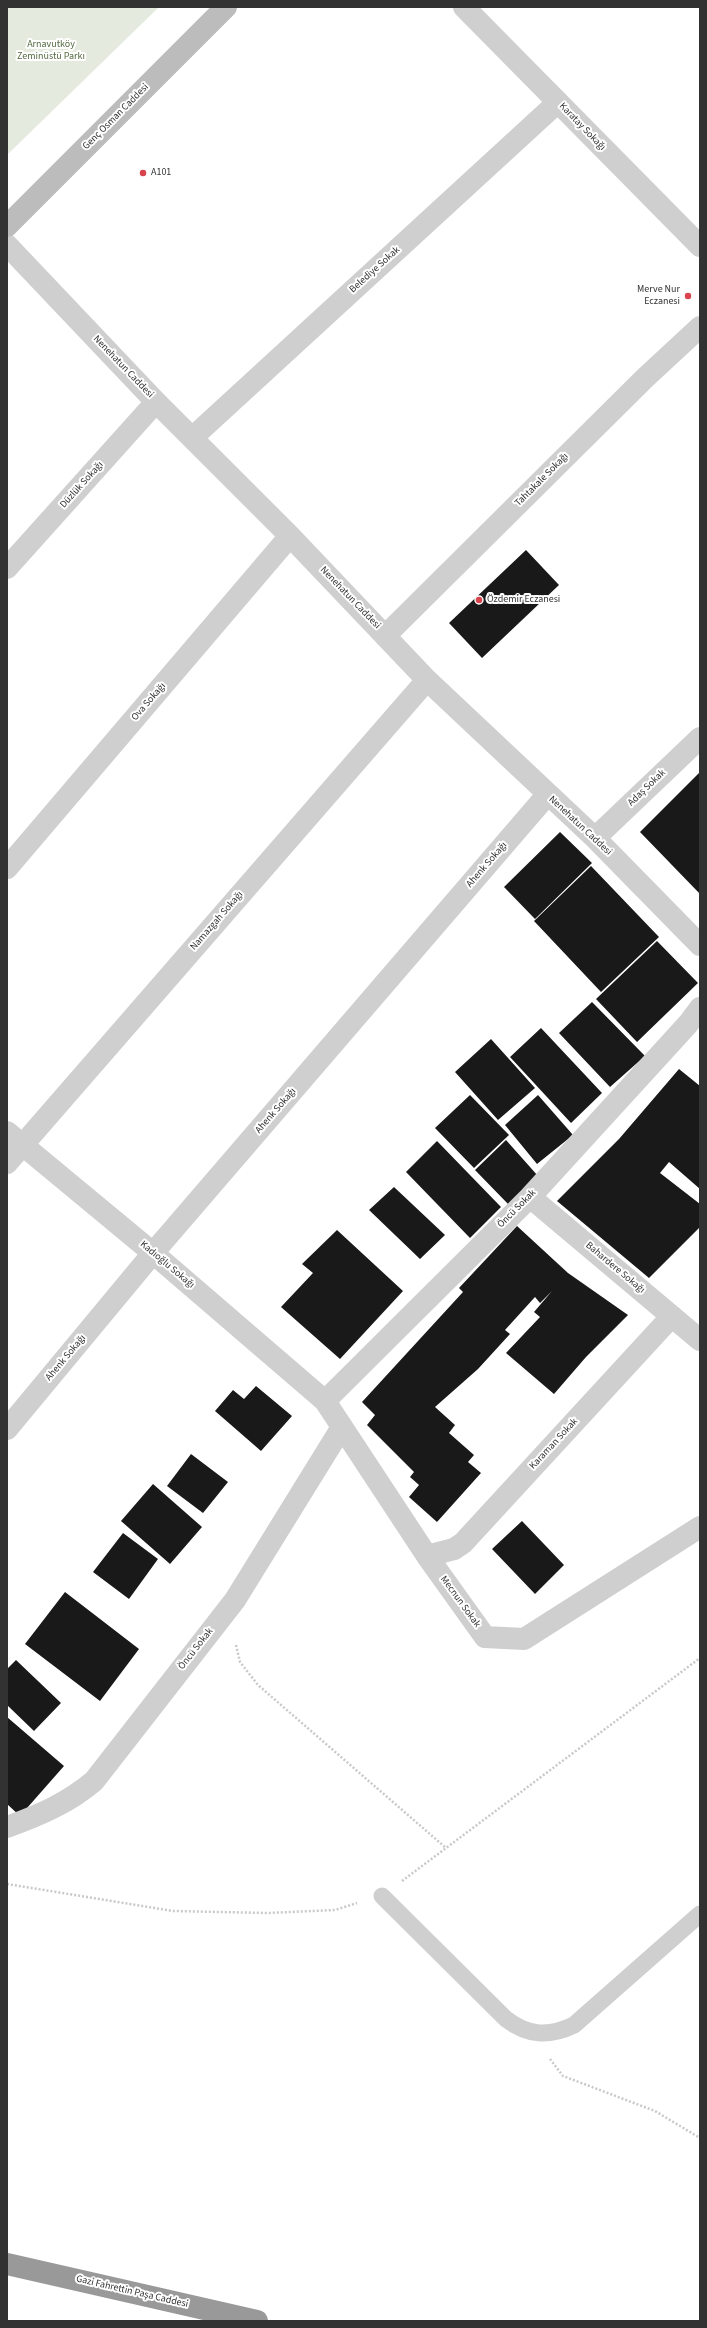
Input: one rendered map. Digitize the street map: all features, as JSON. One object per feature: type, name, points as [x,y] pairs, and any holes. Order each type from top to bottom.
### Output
[{"type":"highway","name":"Gazi Fahrettin Paşa Caddesi","points":[[7,2264],[257,2321]]},
{"type":"street","name":"Genç Osman Caddesi","points":[[7,226],[226,7]]},
{"type":"street","name":"Karatay Sokağı","points":[[464,7],[700,246]]},
{"type":"street","name":"Belediye Sokak","points":[[192,438],[558,102]]},
{"type":"street","name":"Nenehatun Caddesi","points":[[7,245],[156,402],[290,536],[428,680],[547,795],[595,838],[700,945]]},
{"type":"street","name":"Tahtakale Sokağı","points":[[385,636],[645,378],[700,327]]},
{"type":"street","name":"Düzlük Sokağı","points":[[7,568],[156,402]]},
{"type":"street","name":"Ova Sokağı","points":[[7,868],[290,536]]},
{"type":"street","name":"Namazgah Sokağı","points":[[7,1163],[14,1138],[428,680]]},
{"type":"street","name":"Adaş Sokak","points":[[595,838],[700,738]]},
{"type":"street","name":"Ahenk Sokağı","points":[[7,1429],[153,1253],[547,795]]},
{"type":"street","name":"Öncü Sokak","points":[[325,1401],[530,1197],[696,1022]]},
{"type":"street","name":"Kadıoğlu Sokağı","points":[[14,1138],[153,1253],[325,1401]]},
{"type":"street","name":"Bahardere Sokağı","points":[[530,1197],[700,1340]]},
{"type":"street","name":"Karaman Sokak","points":[[427,1556],[454,1550],[463,1543],[672,1316]]},
{"type":"street","name":"Mecnun Sokak","points":[[325,1401],[427,1556],[485,1637],[524,1639],[700,1527]]},
{"type":"street","name":"Öncü Sokak","points":[[7,1827],[47,1812],[74,1798],[94,1780],[235,1600],[342,1427]]},
{"type":"lane","points":[[382,1896],[506,2019],[517,2028],[544,2035],[560,2032],[574,2025],[700,1914]]},
{"type":"path","points":[[235,1600],[235,1640],[240,1662],[258,1685],[446,1848]]},
{"type":"path","points":[[7,1884],[173,1911],[268,1913],[335,1910],[382,1896],[700,1658]]},
{"type":"path","points":[[530,2032],[563,2076],[655,2111],[700,2138]]},
{"type":"green space","name":"Arnavutköy Zeminüstü Parkı","points":[[7,7],[159,7],[7,155]]},
{"type":"building","points":[[526,550],[559,585],[482,658],[449,623]]},
{"type":"building","points":[[700,772],[700,894],[640,832]]},
{"type":"building","points":[[560,832],[592,863],[535,919],[504,887]]},
{"type":"building","points":[[591,866],[659,937],[601,992],[534,921]]},
{"type":"building","points":[[657,941],[698,983],[637,1042],[596,999]]},
{"type":"building","points":[[592,1002],[645,1056],[610,1087],[559,1033]]},
{"type":"building","points":[[541,1028],[602,1093],[571,1123],[510,1057]]},
{"type":"building","points":[[491,1039],[535,1088],[498,1120],[455,1072]]},
{"type":"building","points":[[679,1069],[700,1086],[700,1189],[669,1162],[660,1173],[700,1204],[700,1227],[649,1278],[557,1201],[619,1139]]},
{"type":"building","points":[[470,1095],[509,1135],[474,1168],[435,1128]]},
{"type":"building","points":[[538,1095],[573,1135],[537,1164],[505,1125]]},
{"type":"building","points":[[506,1140],[538,1176],[509,1205],[475,1170]]},
{"type":"building","points":[[437,1141],[501,1207],[470,1238],[406,1172]]},
{"type":"building","points":[[394,1187],[445,1235],[420,1259],[369,1210]]},
{"type":"building","points":[[517,1226],[568,1273],[628,1315],[586,1357],[554,1394],[506,1353],[540,1317],[534,1312],[552,1291],[540,1303],[535,1297],[505,1330],[510,1334],[478,1369],[435,1407],[455,1425],[449,1433],[474,1455],[468,1462],[481,1473],[437,1522],[409,1497],[419,1485],[410,1477],[414,1472],[367,1425],[375,1415],[362,1402],[463,1292],[459,1288]]},
{"type":"building","points":[[337,1230],[403,1291],[340,1359],[281,1307],[313,1273],[302,1264]]},
{"type":"building","points":[[256,1386],[292,1416],[261,1451],[215,1411],[233,1390],[244,1399]]},
{"type":"building","points":[[191,1454],[228,1482],[203,1513],[167,1486]]},
{"type":"building","points":[[153,1484],[202,1527],[170,1564],[121,1521]]},
{"type":"building","points":[[522,1521],[564,1565],[535,1594],[492,1549]]},
{"type":"building","points":[[123,1533],[158,1559],[129,1599],[93,1572]]},
{"type":"building","points":[[65,1592],[139,1649],[100,1701],[25,1644]]},
{"type":"building","points":[[16,1660],[61,1703],[34,1731],[7,1705],[7,1669]]},
{"type":"building","points":[[7,1717],[64,1766],[20,1816],[7,1804]]},
{"type":"place","name":"A101","points":[[143,173]]},
{"type":"place","name":"Merve Nur Eczanesi","points":[[688,296]]},
{"type":"place","name":"Özdemir Eczanesi","points":[[479,600]]}]
